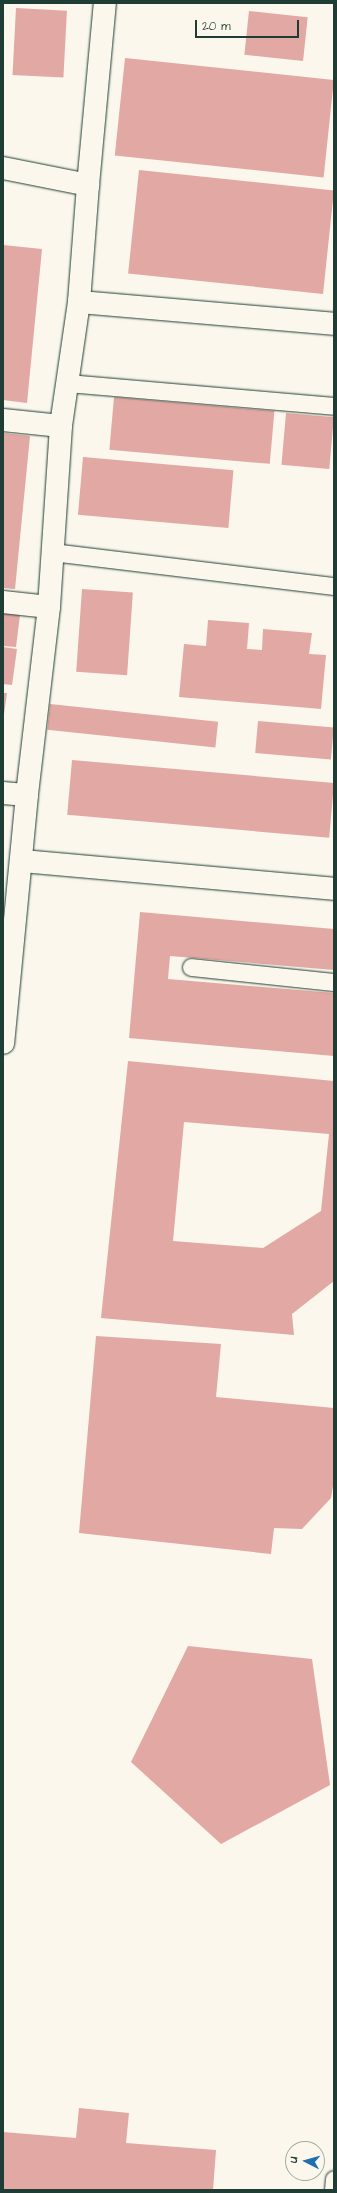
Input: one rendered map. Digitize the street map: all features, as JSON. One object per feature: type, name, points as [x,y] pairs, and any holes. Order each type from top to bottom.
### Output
[{"type":"street","points":[[3,1043],[22,861],[27,795],[50,607],[52,552],[61,426],[79,302],[88,184],[105,3]]},
{"type":"street","points":[[3,168],[88,184]]},
{"type":"street","points":[[79,302],[334,324]]},
{"type":"street","points":[[3,420],[61,426]]},
{"type":"street","points":[[3,602],[50,607]]},
{"type":"street","points":[[3,793],[27,795]]},
{"type":"street","points":[[22,861],[334,889]]},
{"type":"lane","points":[[67,383],[334,406]]},
{"type":"lane","points":[[52,552],[334,586]]},
{"type":"lane","points":[[191,967],[334,982]]},
{"type":"lane","points":[[333,2190],[334,2180]]},
{"type":"building","points":[[16,8],[67,11],[63,78],[12,75]]},
{"type":"building","points":[[249,11],[308,17],[303,61],[244,55]]},
{"type":"building","points":[[125,58],[334,80],[324,177],[115,155]]},
{"type":"building","points":[[139,170],[334,190],[323,294],[128,273]]},
{"type":"building","points":[[3,245],[42,249],[27,403],[3,400]]},
{"type":"building","points":[[114,397],[274,411],[270,464],[109,450]]},
{"type":"building","points":[[286,413],[334,417],[329,469],[281,465]]},
{"type":"building","points":[[3,433],[30,436],[15,589],[3,588]]},
{"type":"building","points":[[83,457],[233,470],[228,528],[78,515]]},
{"type":"building","points":[[82,589],[133,593],[127,675],[76,672]]},
{"type":"building","points":[[3,605],[21,607],[16,647],[3,646]]},
{"type":"building","points":[[208,620],[249,623],[247,649],[262,650],[263,629],[312,633],[309,654],[326,655],[321,709],[179,697],[184,644],[206,646]]},
{"type":"building","points":[[3,647],[17,649],[12,685],[3,684]]},
{"type":"building","points":[[3,693],[7,693],[4,714],[3,714]]},
{"type":"building","points":[[50,704],[218,722],[215,748],[47,730]]},
{"type":"building","points":[[258,721],[334,728],[331,760],[255,753]]},
{"type":"building","points":[[72,760],[334,783],[329,838],[67,815]]},
{"type":"building","points":[[140,912],[334,929],[334,970],[170,956],[168,979],[334,993],[334,1056],[129,1038]]},
{"type":"building","points":[[128,1061],[334,1081],[334,1281],[292,1314],[294,1335],[101,1318]],"holes":[[[184,1122],[329,1134],[321,1211],[263,1248],[173,1241]]]},
{"type":"building","points":[[96,1336],[221,1344],[216,1397],[334,1408],[334,1480],[331,1498],[302,1529],[274,1528],[271,1554],[79,1533]]},
{"type":"building","points":[[188,1646],[312,1659],[330,1785],[221,1844],[131,1762]]},
{"type":"building","points":[[79,2108],[129,2113],[126,2143],[216,2150],[213,2190],[3,2190],[3,2132],[76,2138]]}]
